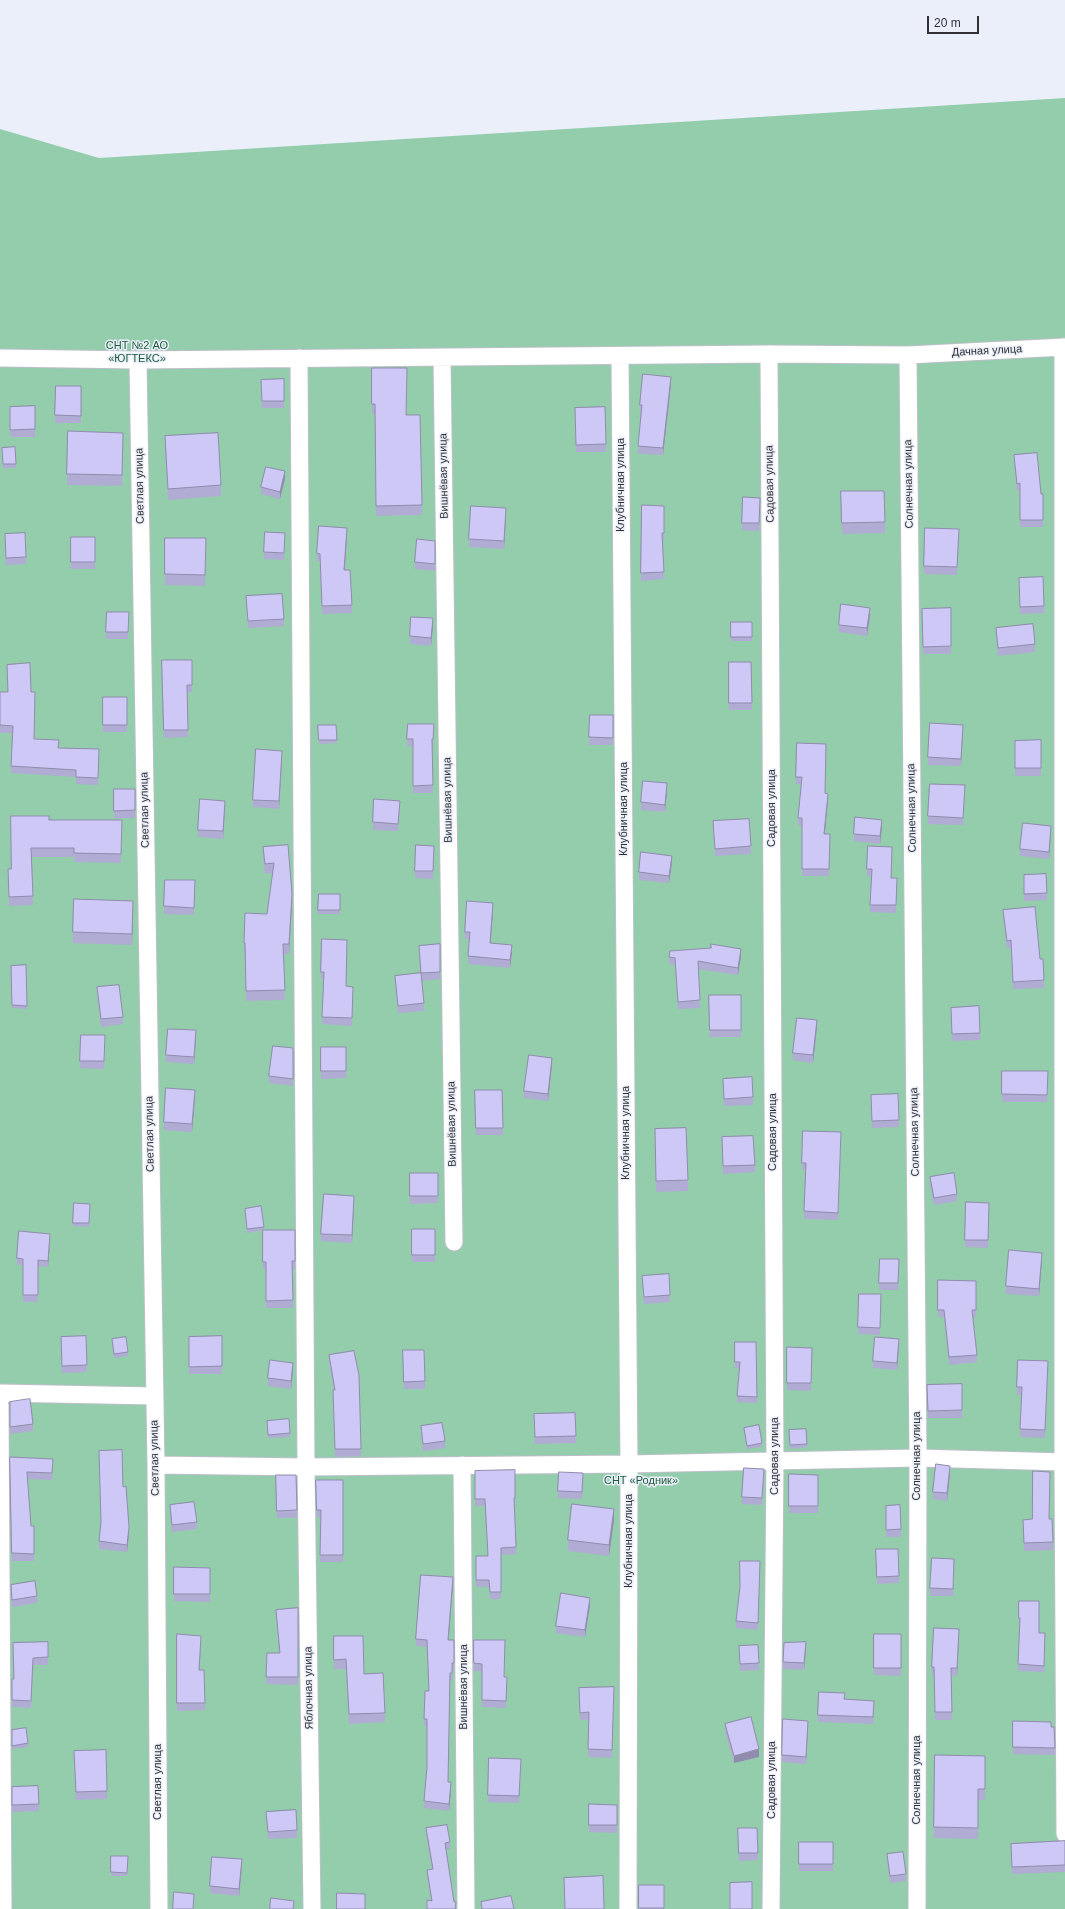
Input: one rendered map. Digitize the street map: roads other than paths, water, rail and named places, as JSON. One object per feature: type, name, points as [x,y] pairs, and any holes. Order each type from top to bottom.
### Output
[{"type":"street","name":"Дачная улица","points":[[0,358],[138,360],[620,357],[769,354],[908,355],[1064,347]]},
{"type":"street","points":[[1064,347],[1065,1834]]},
{"type":"street","name":"Садовая улица","points":[[769,354],[775,1460],[771,1909]]},
{"type":"street","name":"Солнечная улица","points":[[908,355],[918,1458],[917,1909]]},
{"type":"street","name":"Клубничная улица","points":[[620,357],[629,1464],[628,1909]]},
{"type":"street","name":"Яблочная улица","points":[[299,358],[306,1466],[312,1909]]},
{"type":"street","name":"Вишнёвая улица","points":[[442,358],[454,1242]]},
{"type":"street","name":"Светлая улица","points":[[138,360],[156,1465],[159,1909]]},
{"type":"street","points":[[0,1393],[154,1396]]},
{"type":"street","points":[[0,1405],[3,1909]]},
{"type":"street","points":[[156,1465],[306,1466],[629,1464],[918,1458],[1064,1462]]},
{"type":"street","name":"Вишнёвая улица","points":[[462,1465],[466,1909]]},
{"type":"park label","name":"СНТ №2 АО «ЮГТЕКС»","points":[[137,352]]},
{"type":"park label","name":"СНТ «Родник»","points":[[641,1481]]}]
